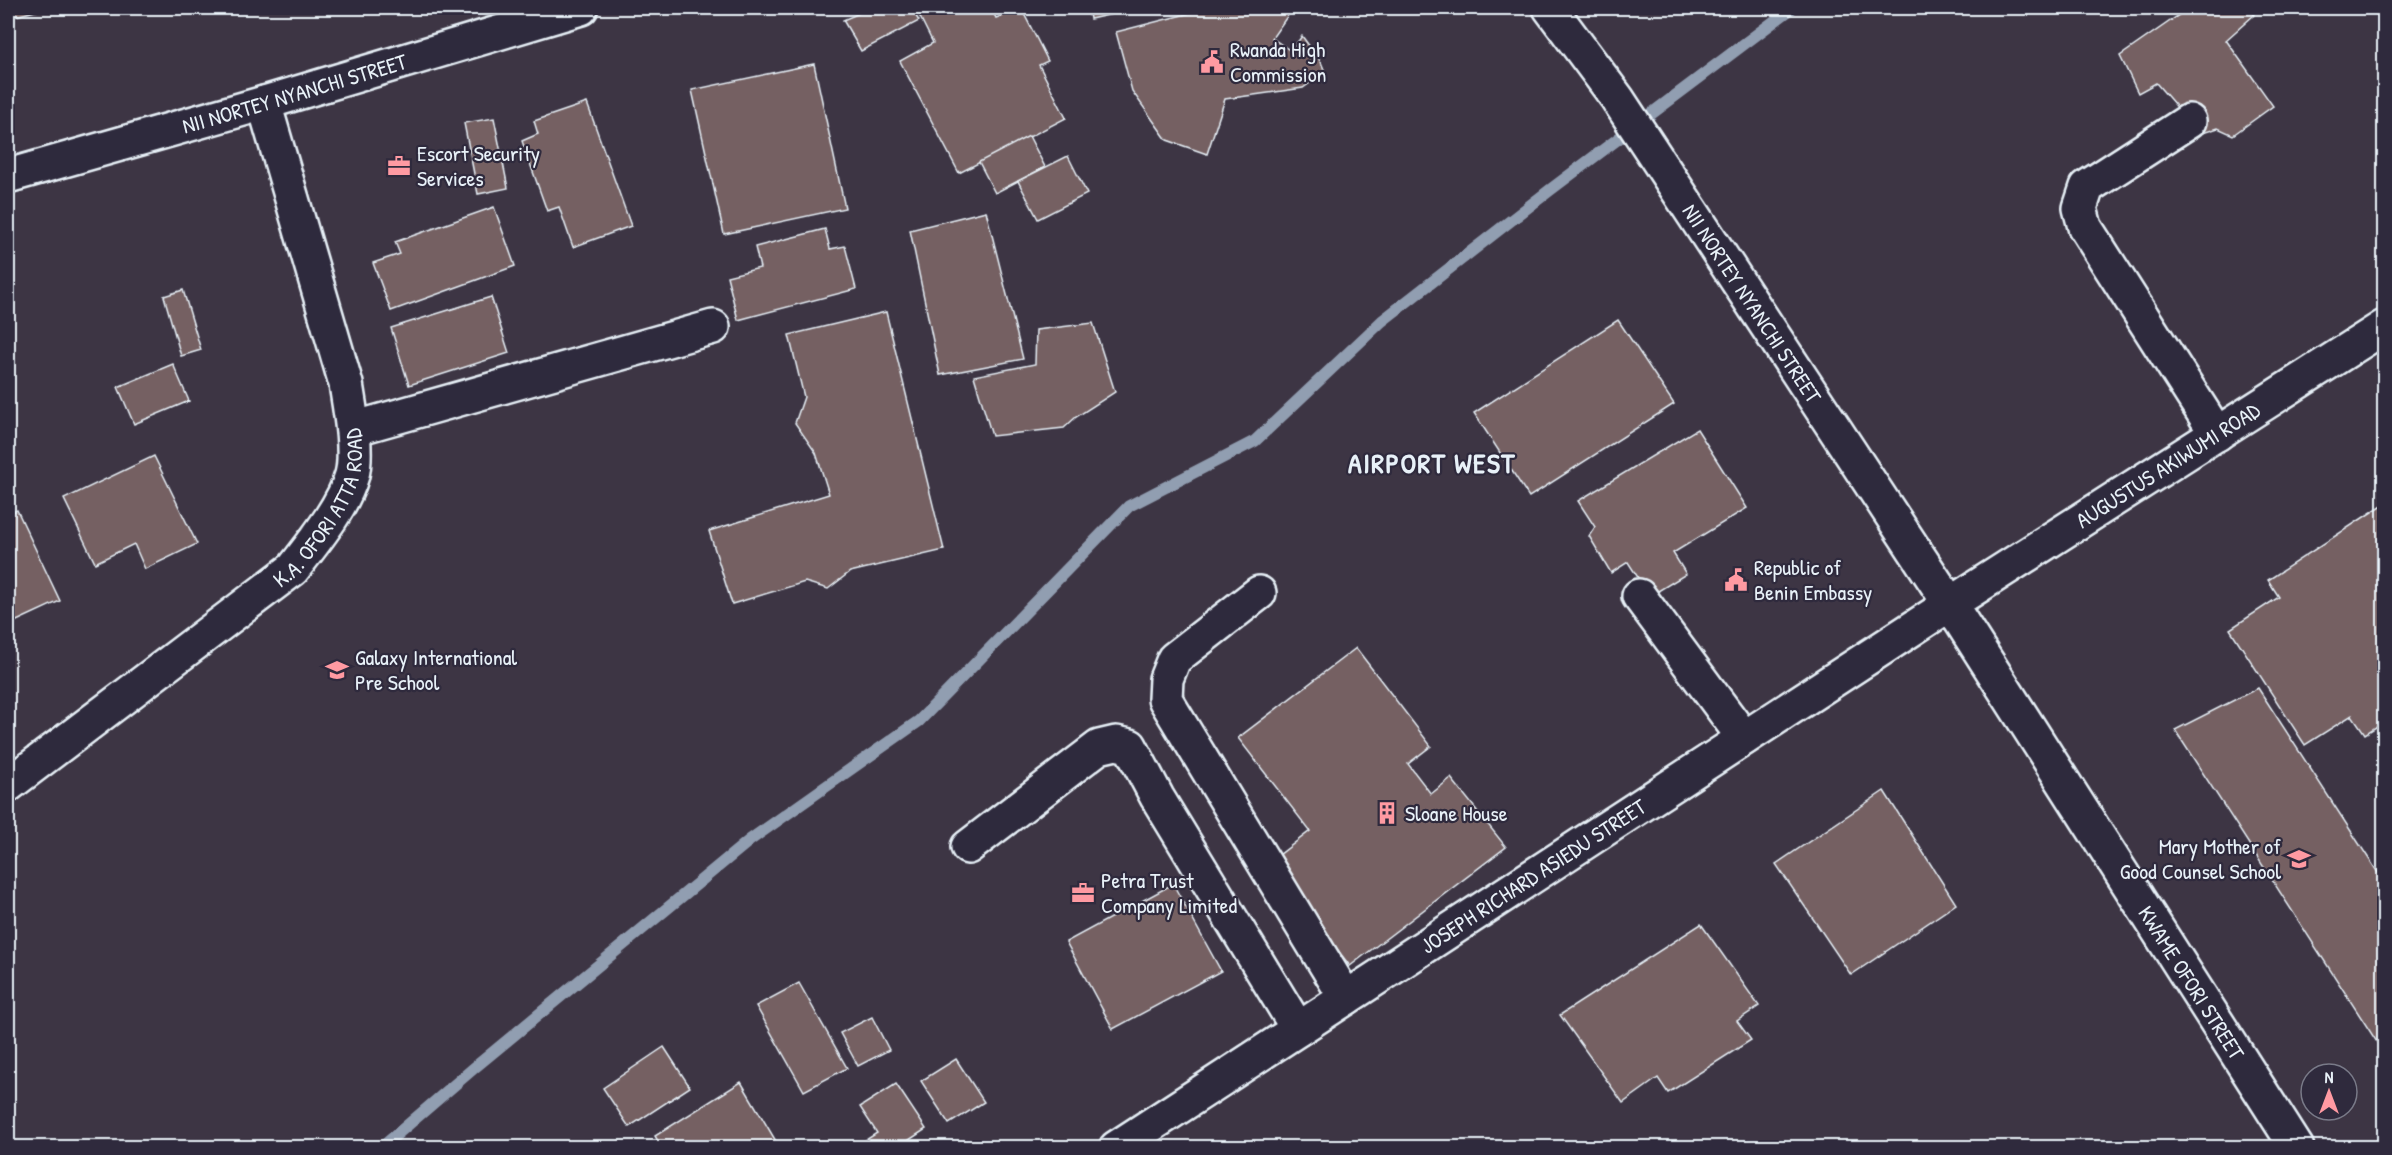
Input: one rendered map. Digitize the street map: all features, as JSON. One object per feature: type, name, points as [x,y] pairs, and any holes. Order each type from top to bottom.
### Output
[{"type":"street","name":"NII NORTEY NYANCHI STREET","points":[[8,176],[264,103],[581,8]]},
{"type":"street","name":"NII NORTEY NYANCHI STREET","points":[[1550,8],[1617,98],[1950,604]]},
{"type":"street","name":"K.A. OFORI ATTA ROAD","points":[[8,785],[293,568],[339,504],[352,475],[353,429],[346,384],[264,103]]},
{"type":"street","points":[[2189,121],[2087,188],[2080,208],[2085,227],[2217,434]]},
{"type":"street","points":[[353,429],[713,327]]},
{"type":"street","name":"AUGUSTUS AKIWUMI ROAD","points":[[1950,604],[2385,327]]},
{"type":"street","points":[[1259,593],[1174,659],[1166,679],[1164,699],[1346,998]]},
{"type":"street","points":[[1639,596],[1744,738]]},
{"type":"street","name":"JOSEPH RICHARD ASIEDU STREET","points":[[1116,1148],[1950,604]]},
{"type":"street","name":"KWAME OFORI STREET","points":[[1950,604],[2297,1148]]},
{"type":"street","points":[[968,847],[1099,747],[1116,743],[1130,746],[1157,797],[1298,1029]]},
{"type":"building","points":[[8,8],[47,8],[8,18]]},
{"type":"building","points":[[871,8],[911,8],[919,21],[861,51],[843,20]]},
{"type":"building","points":[[930,8],[991,8],[996,18],[1021,8],[1048,61],[1039,65],[1066,118],[959,173],[900,61],[933,43],[918,13]]},
{"type":"building","points":[[1088,8],[1140,8],[1090,19]]},
{"type":"building","points":[[1210,8],[1293,8],[1272,38],[1291,51],[1302,36],[1321,62],[1325,72],[1303,88],[1225,99],[1207,154],[1167,140],[1132,91],[1116,32]]},
{"type":"building","points":[[2189,8],[2251,8],[2254,15],[2226,40],[2273,106],[2233,135],[2218,128],[2200,134],[2156,83],[2138,93],[2120,56]]},
{"type":"building","points":[[814,64],[845,208],[724,234],[692,90]]},
{"type":"building","points":[[587,103],[631,226],[573,247],[559,207],[547,211],[522,141],[538,134],[534,121]]},
{"type":"building","points":[[494,118],[508,188],[478,194],[464,123]]},
{"type":"building","points":[[1029,136],[1045,167],[995,193],[979,162]]},
{"type":"building","points":[[1068,156],[1087,194],[1038,219],[1018,181]]},
{"type":"building","points":[[494,207],[515,266],[391,311],[373,263],[400,254],[395,242]]},
{"type":"building","points":[[986,211],[1023,359],[940,375],[910,230]]},
{"type":"building","points":[[825,229],[830,249],[845,246],[856,289],[738,320],[727,276],[760,268],[755,247]]},
{"type":"building","points":[[183,290],[201,350],[181,356],[164,296]]},
{"type":"building","points":[[491,297],[509,353],[409,385],[391,328]]},
{"type":"building","points":[[886,312],[944,550],[850,572],[828,589],[805,582],[732,604],[709,531],[829,494],[816,453],[795,423],[804,397],[789,335]]},
{"type":"building","points":[[1618,320],[1674,404],[1529,497],[1474,413]]},
{"type":"building","points":[[1093,323],[1115,392],[1076,417],[1064,428],[992,436],[974,376],[1035,364],[1036,330]]},
{"type":"building","points":[[173,364],[189,401],[134,424],[118,387]]},
{"type":"building","points":[[1697,429],[1747,508],[1673,553],[1686,574],[1650,596],[1628,562],[1611,573],[1589,536],[1595,527],[1578,501]]},
{"type":"building","points":[[154,456],[197,544],[145,569],[134,544],[95,563],[64,499]]},
{"type":"building","points":[[2384,504],[2384,722],[2365,734],[2352,715],[2305,745],[2230,629],[2279,597],[2268,580]]},
{"type":"building","points":[[17,510],[60,601],[8,625],[8,514]]},
{"type":"building","name":"Sloane House","points":[[1356,648],[1431,746],[1408,764],[1431,794],[1451,778],[1506,847],[1350,966],[1270,862],[1310,831],[1238,738]]},
{"type":"building","points":[[2258,688],[2384,882],[2384,1053],[2175,730]]},
{"type":"building","points":[[1884,791],[1956,904],[1851,975],[1776,864]]},
{"type":"building","points":[[1173,884],[1221,971],[1113,1029],[1066,942]]},
{"type":"building","points":[[1701,924],[1759,1006],[1737,1021],[1751,1040],[1668,1093],[1658,1078],[1623,1103],[1560,1015]]},
{"type":"building","points":[[799,983],[847,1068],[804,1091],[756,1006]]},
{"type":"building","points":[[872,1017],[889,1050],[858,1066],[840,1033]]},
{"type":"building","points":[[664,1047],[690,1087],[629,1127],[603,1088]]},
{"type":"building","points":[[956,1059],[984,1102],[949,1124],[921,1081]]},
{"type":"building","points":[[741,1082],[780,1148],[662,1148],[655,1136]]},
{"type":"building","points":[[896,1084],[926,1129],[897,1148],[863,1148],[861,1143],[877,1133],[860,1107]]},
{"type":"waterway","points":[[381,1148],[474,1068],[750,840],[919,721],[1129,506],[1255,441],[1382,321],[1550,190],[1792,8]]},
{"type":"place","name":"Rwanda High Commission","points":[[1212,62]]},
{"type":"place","name":"Escort Security Services","points":[[399,166]]},
{"type":"place","name":"Republic of Benin Embassy","points":[[1736,580]]},
{"type":"place","name":"Galaxy International Pre School","points":[[337,670]]},
{"type":"place","name":"Sloane House","points":[[1387,813]]},
{"type":"place","name":"Mary Mother of Good Counsel School","points":[[2299,859]]},
{"type":"place","name":"Petra Trust Company Limited","points":[[1083,893]]},
{"type":"district","name":"AIRPORT WEST","points":[[1432,463]]}]
